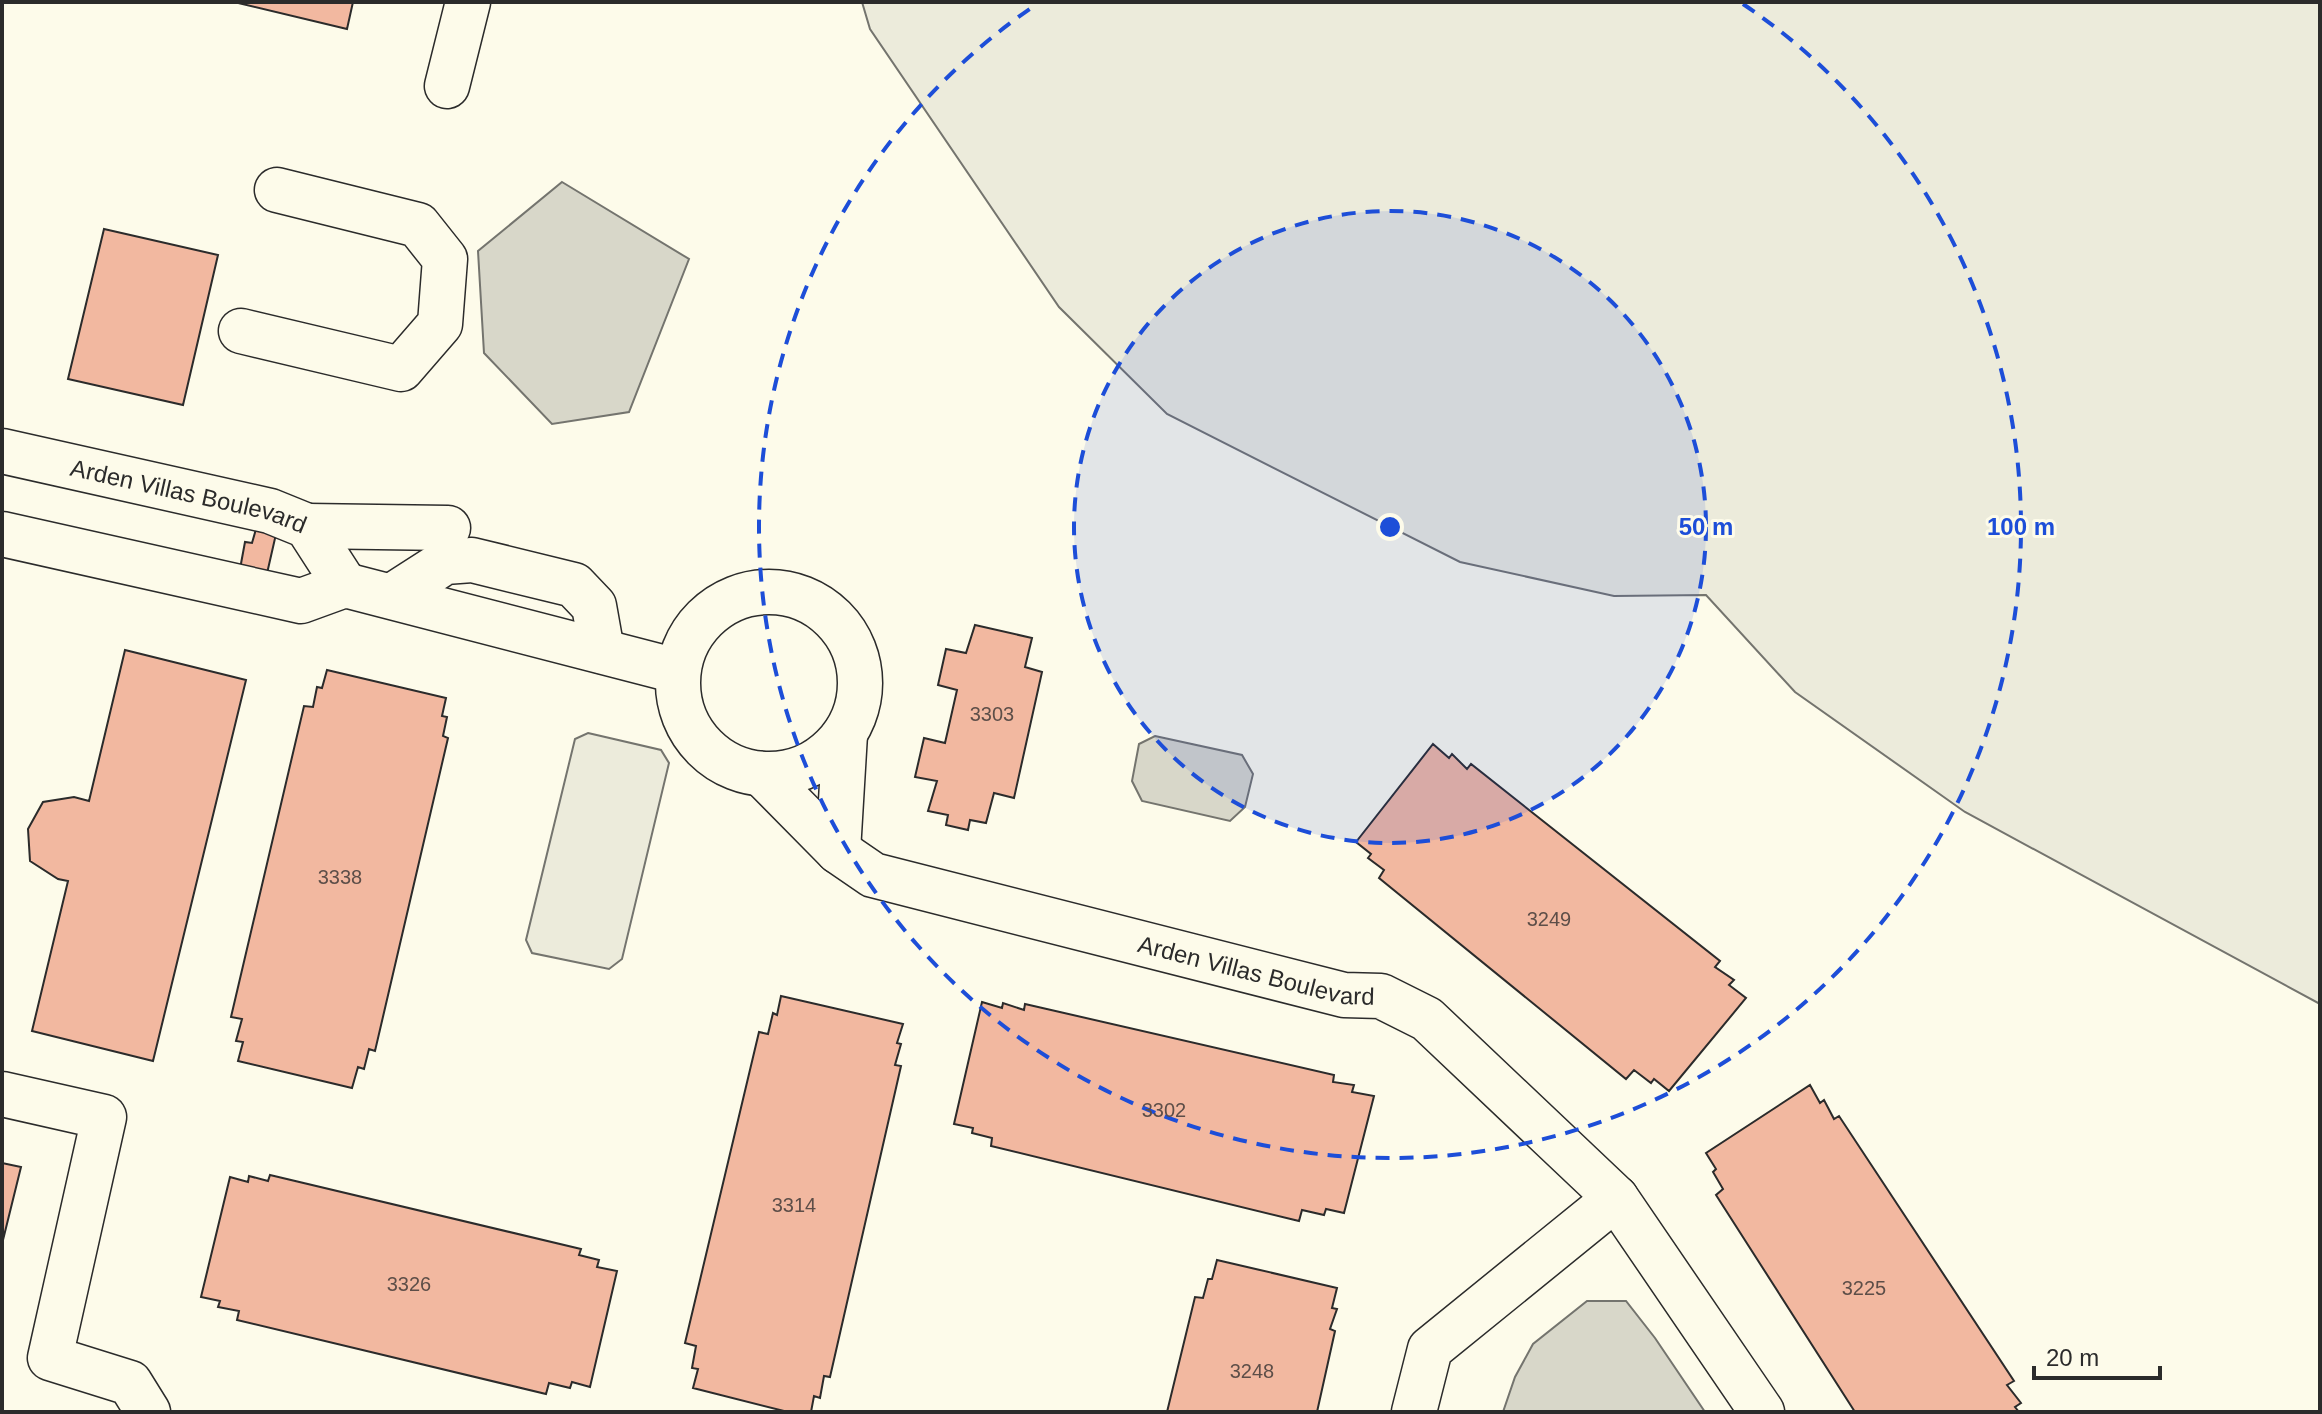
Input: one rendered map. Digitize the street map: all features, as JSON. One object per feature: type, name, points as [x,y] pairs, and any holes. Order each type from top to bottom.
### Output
[{"type":"lane","points":[[447,86],[468,2]]},
{"type":"lane","points":[[241,331],[401,369],[440,324],[445,259],[418,225],[277,190]]},
{"type":"lane","name":"Arden Villas Boulevard","points":[[2,451],[270,511],[307,526],[345,585]]},
{"type":"lane","points":[[307,526],[448,528]]},
{"type":"lane","points":[[2,534],[301,601],[345,585],[677,671]]},
{"type":"lane","points":[[392,596],[445,562],[472,560],[574,585],[594,606],[602,651]]},
{"type":"lane","name":"Arden Villas Boulevard","points":[[754,593],[786,593],[815,604],[839,623],[854,649],[861,678],[858,707],[845,734],[829,753],[809,765],[786,773],[762,774],[736,768],[712,754],[693,733],[682,708],[677,671],[689,638],[706,617],[725,603],[754,593]]},
{"type":"lane","name":"Arden Villas Boulevard","points":[[838,851],[845,734]]},
{"type":"lane","name":"Arden Villas Boulevard","points":[[762,774],[838,851],[873,875],[1344,995],[1381,996],[1427,1019],[1616,1198],[1762,1412]]},
{"type":"lane","points":[[2,1094],[104,1117],[50,1358],[130,1383],[148,1412]]},
{"type":"lane","points":[[1414,1412],[1430,1349],[1616,1198]]},
{"type":"shaded area","points":[[862,2],[2320,2],[2320,1004],[1965,812],[1795,692],[1706,595],[1614,596],[1460,562],[1167,414],[1059,307],[870,29]]},
{"type":"shaded area","points":[[562,182],[689,259],[629,412],[552,424],[484,353],[478,251]]},
{"type":"shaded area","points":[[588,733],[661,750],[669,763],[622,959],[609,969],[532,953],[526,940],[575,739]]},
{"type":"shaded area","points":[[1155,736],[1242,755],[1253,774],[1245,807],[1230,821],[1142,801],[1132,781],[1139,744]]},
{"type":"shaded area","points":[[1587,1301],[1626,1301],[1705,1412],[1503,1412],[1515,1377],[1533,1344]]},
{"type":"building","points":[[234,2],[353,2],[347,29]]},
{"type":"building","points":[[104,229],[218,255],[183,405],[68,379]]},
{"type":"building","points":[[256,529],[276,534],[263,591],[240,569],[245,542],[252,543]]},
{"type":"building","points":[[975,625],[1032,638],[1025,667],[1042,672],[1014,798],[994,793],[986,823],[970,820],[968,830],[946,825],[948,815],[928,811],[937,781],[915,777],[924,738],[945,743],[957,690],[938,685],[946,649],[966,653]]},
{"type":"building","points":[[125,650],[246,680],[153,1061],[32,1031],[68,881],[58,879],[30,861],[28,829],[43,802],[74,797],[89,801]]},
{"type":"building","points":[[327,670],[446,698],[442,716],[447,717],[443,736],[448,738],[375,1051],[369,1049],[364,1069],[358,1067],[352,1088],[238,1061],[243,1042],[236,1041],[242,1019],[231,1017],[304,706],[313,707],[317,687],[322,688]]},
{"type":"building","points":[[1433,744],[1449,758],[1452,754],[1467,769],[1471,764],[1720,961],[1715,967],[1734,980],[1729,985],[1746,998],[1669,1091],[1654,1079],[1651,1083],[1634,1070],[1626,1079],[1379,878],[1384,870],[1368,858],[1371,854],[1356,842]]},
{"type":"building","points":[[781,996],[903,1024],[895,1065],[901,1066],[830,1377],[824,1376],[820,1398],[814,1396],[811,1412],[788,1412],[693,1388],[698,1369],[692,1368],[696,1346],[685,1343],[759,1032],[768,1034]]},
{"type":"building","points":[[982,1002],[1002,1008],[1003,1003],[1024,1010],[1025,1004],[1334,1075],[1333,1082],[1354,1085],[1352,1092],[1374,1096],[1344,1213],[1326,1209],[1324,1215],[1302,1210],[1299,1221],[991,1146],[992,1138],[972,1133],[973,1128],[954,1124]]},
{"type":"building","points":[[1810,1085],[1820,1103],[1824,1100],[1834,1119],[1839,1116],[2014,1381],[2007,1385],[2021,1403],[2015,1407],[2019,1412],[1855,1412],[1716,1195],[1723,1189],[1706,1153]]},
{"type":"building","points":[[2,1163],[21,1167],[2,1244]]},
{"type":"building","points":[[270,1175],[581,1249],[579,1255],[599,1260],[597,1267],[617,1271],[590,1387],[572,1382],[570,1388],[549,1383],[546,1394],[237,1320],[239,1311],[218,1307],[220,1301],[201,1297],[230,1177],[248,1182],[249,1176],[268,1181]]},
{"type":"building","points":[[1217,1260],[1337,1288],[1332,1308],[1337,1309],[1330,1329],[1335,1331],[1317,1412],[1167,1412],[1195,1297],[1203,1298]]}]
